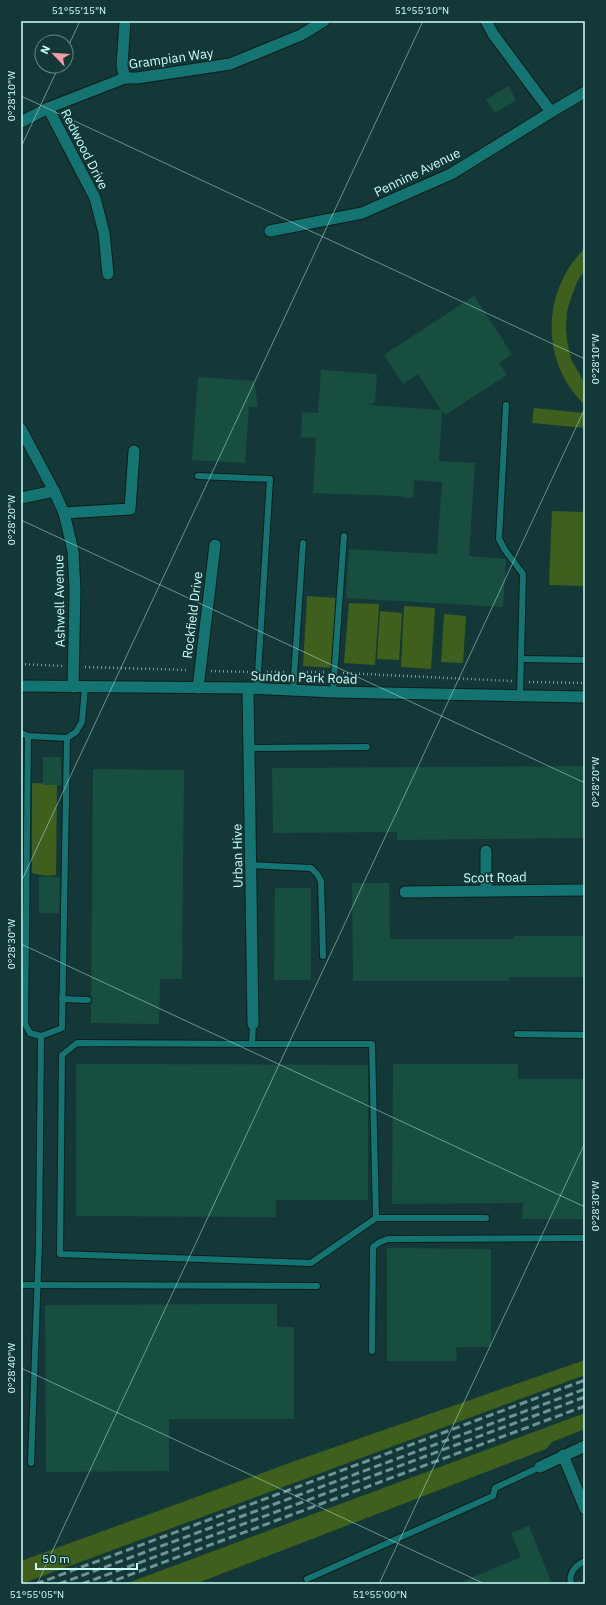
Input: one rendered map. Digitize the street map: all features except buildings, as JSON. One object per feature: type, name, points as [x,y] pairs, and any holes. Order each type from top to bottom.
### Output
[{"type":"street","points":[[125,21],[122,66],[125,78]]},
{"type":"street","name":"Grampian Way","points":[[21,122],[48,108],[125,78],[137,78],[230,64],[301,35],[324,21]]},
{"type":"street","points":[[486,21],[493,34],[551,112]]},
{"type":"street","name":"Pennine Avenue","points":[[270,231],[362,213],[451,174],[585,92]]},
{"type":"street","name":"Redwood Drive","points":[[48,108],[95,198],[104,234],[108,274]]},
{"type":"street","name":"Ashwell Avenue","points":[[21,429],[64,513],[73,551],[75,590],[73,687]]},
{"type":"street","points":[[64,513],[130,509],[134,451]]},
{"type":"street","points":[[21,498],[54,491]]},
{"type":"street","name":"Rockfield Drive","points":[[198,688],[215,545]]},
{"type":"street","name":"Sundon Park Road","points":[[21,686],[252,688],[293,691],[585,697]]},
{"type":"street","name":"Urban Hive","points":[[252,688],[249,748],[253,1024]]},
{"type":"street","points":[[486,851],[486,891]]},
{"type":"street","name":"Scott Road","points":[[405,892],[585,890]]},
{"type":"street","points":[[540,1467],[585,1446]]},
{"type":"street","points":[[563,1456],[585,1509]]},
{"type":"lane","points":[[506,405],[499,539],[505,550],[523,574],[520,696]]},
{"type":"lane","points":[[198,476],[270,479],[252,688]]},
{"type":"lane","points":[[333,692],[344,536]]},
{"type":"lane","points":[[293,691],[303,543]]},
{"type":"lane","points":[[521,659],[585,660]]},
{"type":"lane","points":[[21,732],[28,736],[67,738],[76,732],[82,722],[85,687]]},
{"type":"lane","points":[[28,736],[25,1024],[30,1033],[41,1036],[62,1028],[67,738]]},
{"type":"lane","points":[[249,748],[367,747]]},
{"type":"lane","points":[[251,865],[311,868],[317,874],[321,881],[323,956]]},
{"type":"lane","points":[[62,999],[88,1000]]},
{"type":"lane","points":[[252,1044],[253,1024]]},
{"type":"lane","points":[[517,1034],[585,1035]]},
{"type":"lane","points":[[31,1463],[37,1285],[41,1036]]},
{"type":"lane","points":[[376,1218],[372,1044],[77,1043],[62,1055],[60,1254],[311,1263],[376,1218],[486,1218]]},
{"type":"lane","points":[[372,1351],[373,1247],[380,1242],[388,1239],[585,1238]]},
{"type":"lane","points":[[21,1285],[317,1286]]},
{"type":"lane","points":[[307,1579],[493,1496],[495,1488],[540,1467]]},
{"type":"lane","points":[[572,1584],[570,1580],[573,1570],[585,1561]]},
{"type":"path","points":[[21,664],[74,667]]},
{"type":"path","points":[[520,681],[585,683]]},
{"type":"green space","points":[[585,248],[585,270],[578,280],[572,295],[567,311],[566,329],[571,359],[585,384],[585,405],[570,388],[560,369],[554,348],[552,327],[554,305],[560,285],[571,265]]},
{"type":"green space","points":[[534,408],[585,413],[585,428],[532,423]]},
{"type":"green space","points":[[552,511],[585,512],[585,586],[549,585]]},
{"type":"green space","points":[[307,596],[336,598],[332,668],[303,666]]},
{"type":"green space","points":[[349,603],[379,604],[375,665],[344,663]]},
{"type":"green space","points":[[404,606],[435,608],[431,669],[401,667]]},
{"type":"green space","points":[[380,611],[402,613],[399,660],[377,659]]},
{"type":"green space","points":[[444,614],[466,616],[463,663],[441,662]]},
{"type":"green space","points":[[32,783],[57,784],[56,875],[47,876],[32,873]]},
{"type":"green space","points":[[585,1360],[585,1375],[21,1584],[21,1561],[292,1462]]},
{"type":"green space","points":[[585,1413],[585,1429],[552,1442],[546,1449],[195,1584],[125,1584]]},
{"type":"railway","points":[[36,1584],[585,1380]]},
{"type":"railway","points":[[59,1584],[585,1389]]},
{"type":"railway","points":[[82,1584],[585,1397]]},
{"type":"railway","points":[[105,1584],[585,1406]]}]
